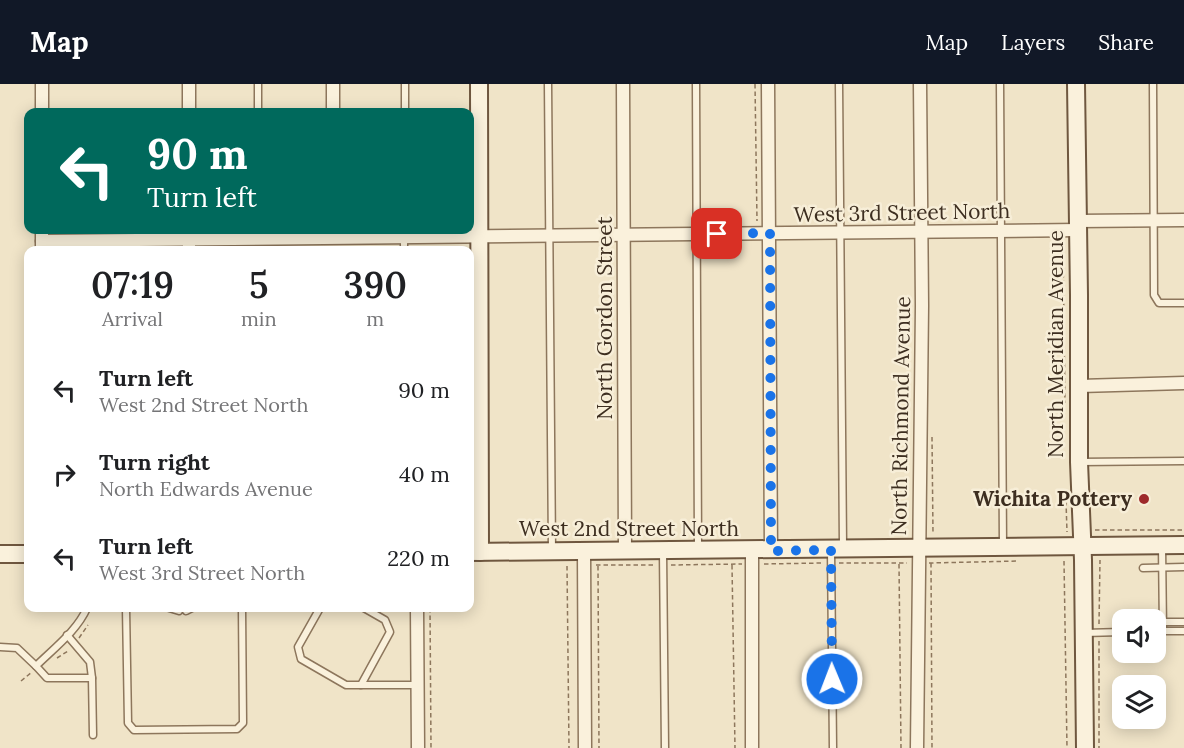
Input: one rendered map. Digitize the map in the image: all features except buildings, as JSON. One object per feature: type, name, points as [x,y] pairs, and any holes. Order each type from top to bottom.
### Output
[{"type":"street","points":[[42,84],[42,108]]},
{"type":"street","points":[[189,84],[189,108]]},
{"type":"street","points":[[333,84],[333,108]]},
{"type":"street","points":[[475,552],[480,236],[479,84]]},
{"type":"street","name":"North Gordon Street","points":[[623,84],[625,551]]},
{"type":"street","points":[[768,84],[771,551]]},
{"type":"street","name":"North Richmond Avenue","points":[[917,748],[923,558],[920,84]]},
{"type":"street","name":"North Meridian Avenue","points":[[1076,84],[1079,462],[1085,748]]},
{"type":"street","name":"West 3rd Street North","points":[[429,234],[480,236],[922,233],[1001,231],[1154,220],[1184,220]]},
{"type":"street","name":"West 3rd Street North","points":[[42,240],[189,239],[259,234]]},
{"type":"street","points":[[1080,386],[1184,383]]},
{"type":"street","name":"West 2nd Street North","points":[[475,552],[552,552],[584,558],[625,551],[664,558],[698,551],[752,557],[771,551],[923,558],[1003,547],[1184,545]]},
{"type":"street","points":[[0,554],[24,554]]},
{"type":"street","points":[[752,557],[752,748]]},
{"type":"street","points":[[584,558],[585,748]]},
{"type":"street","points":[[417,612],[418,748]]},
{"type":"lane","points":[[258,84],[258,108]]},
{"type":"lane","points":[[405,84],[405,108]]},
{"type":"lane","points":[[548,84],[552,552]]},
{"type":"lane","points":[[696,84],[698,551]]},
{"type":"lane","points":[[833,748],[840,233],[839,84]]},
{"type":"lane","points":[[1000,84],[1003,547]]},
{"type":"lane","points":[[1153,84],[1154,295],[1159,303],[1184,303]]},
{"type":"lane","points":[[1079,462],[1184,461]]},
{"type":"lane","points":[[1162,545],[1163,609]]},
{"type":"lane","points":[[664,558],[665,748]]},
{"type":"lane","points":[[1143,568],[1184,567]]},
{"type":"lane","points":[[36,666],[67,635],[85,612]]},
{"type":"lane","points":[[126,612],[128,723],[134,730],[146,730],[237,729],[243,723],[242,612]]},
{"type":"lane","points":[[318,612],[298,647],[301,659],[346,685],[418,685]]},
{"type":"lane","points":[[361,686],[390,632],[385,620],[371,612]]},
{"type":"lane","points":[[1166,622],[1184,622]]},
{"type":"lane","points":[[1166,631],[1184,630]]},
{"type":"lane","points":[[1083,633],[1112,632]]},
{"type":"lane","points":[[67,635],[90,662],[93,735]]},
{"type":"lane","points":[[0,647],[17,648],[47,678],[92,678]]},
{"type":"path","points":[[1090,530],[1184,530]]},
{"type":"path","points":[[569,748],[567,565],[584,558],[598,565],[664,558],[732,564],[752,557],[835,554],[899,563],[923,558],[1019,561]]},
{"type":"path","points":[[923,558],[932,748]]},
{"type":"path","points":[[1067,748],[1064,560],[1068,560]]},
{"type":"path","points":[[899,563],[901,748]]},
{"type":"path","points":[[732,564],[735,748]]},
{"type":"path","points":[[598,565],[599,748]]},
{"type":"path","points":[[430,612],[431,748]]},
{"type":"place","name":"Wichita Pottery","points":[[1144,499]]},
{"type":"route","points":[[717,234],[770,233],[771,551],[831,550],[832,679]]}]
